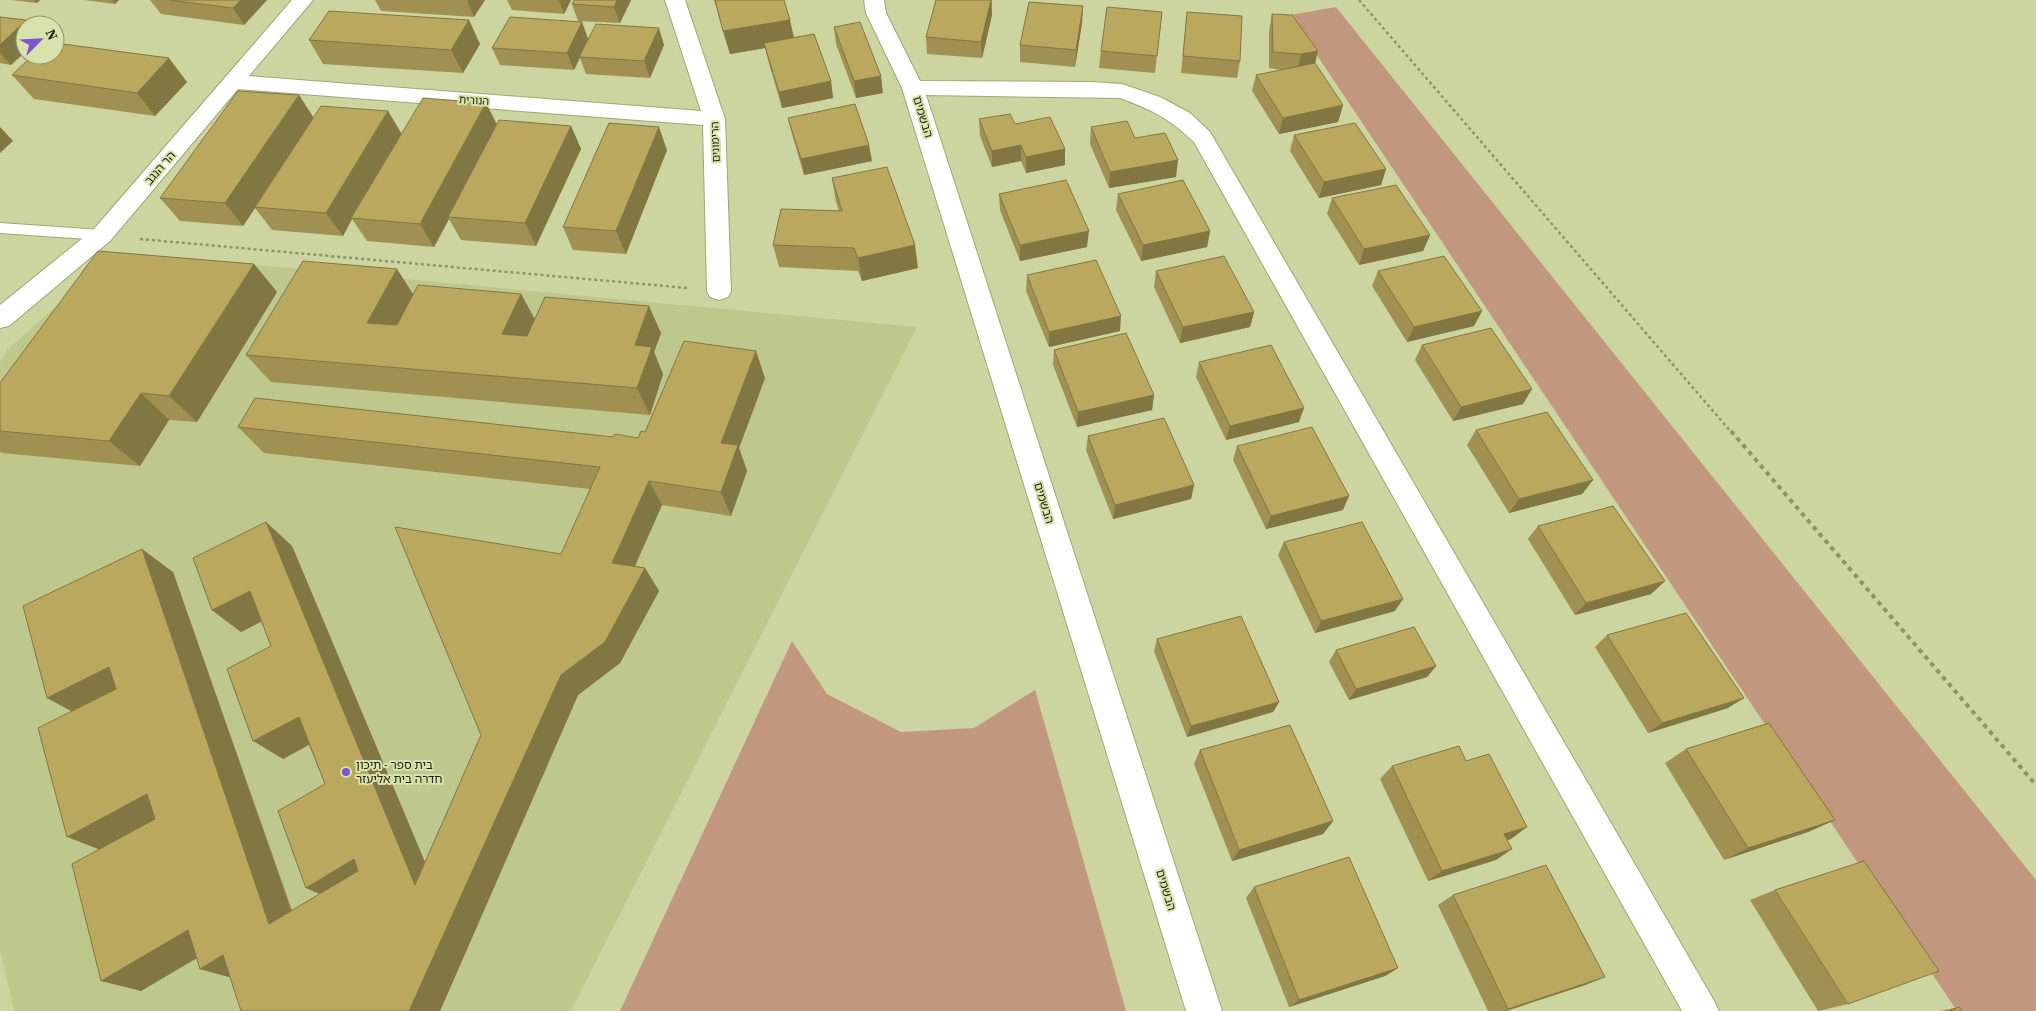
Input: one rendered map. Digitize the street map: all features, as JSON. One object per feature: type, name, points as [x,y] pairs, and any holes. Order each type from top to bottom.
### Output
[{"type":"street","name":"הר הנגב","points":[[0,319],[102,235],[303,0]]},
{"type":"street","name":"הרימונים","points":[[675,0],[714,119],[719,291]]},
{"type":"street","name":"הבשמים","points":[[874,0],[876,14],[914,88],[1204,1011]]},
{"type":"street","name":"הנורית","points":[[233,82],[714,119]]},
{"type":"street","points":[[914,88],[1090,89],[1122,91],[1152,102],[1182,118],[1202,137],[1701,1011]]},
{"type":"lane","points":[[0,228],[102,235]]},
{"type":"path","points":[[1359,0],[2036,785]]},
{"type":"path","points":[[102,235],[719,291]]},
{"type":"shaded area","points":[[1336,7],[2036,880],[2036,1011],[1957,1011],[1290,15]]},
{"type":"shaded area","name":"בית ספר - תיכון חדרה בית אליעזר","points":[[117,252],[917,327],[571,1011],[14,1011],[0,950],[0,362],[7,350]]},
{"type":"shaded area","points":[[792,641],[827,694],[901,732],[974,728],[1035,690],[1126,1011],[620,1011]]},
{"type":"building","points":[[169,0],[241,0],[233,8]]},
{"type":"building","points":[[574,0],[617,0],[614,7],[572,4]]},
{"type":"building","points":[[715,0],[784,0],[790,20],[723,31]]},
{"type":"building","points":[[936,0],[991,0],[981,42],[926,37]]},
{"type":"building","points":[[1029,2],[1083,6],[1076,50],[1020,45]]},
{"type":"building","points":[[1107,7],[1162,12],[1157,56],[1101,51]]},
{"type":"building","points":[[329,11],[469,20],[451,50],[309,40]]},
{"type":"building","points":[[1187,12],[1242,16],[1240,61],[1183,56]]},
{"type":"building","points":[[1272,14],[1292,15],[1318,51],[1301,54],[1273,52]]},
{"type":"building","points":[[0,17],[15,19],[15,31],[0,45]]},
{"type":"building","points":[[510,17],[582,22],[567,53],[492,48]]},
{"type":"building","points":[[860,22],[881,76],[854,81],[834,27]]},
{"type":"building","points":[[596,24],[659,28],[644,61],[579,57]]},
{"type":"building","points":[[814,34],[831,81],[779,92],[764,43]]},
{"type":"building","points":[[65,44],[169,58],[137,93],[12,75],[22,65],[65,65]]},
{"type":"building","points":[[1315,63],[1343,105],[1283,118],[1256,75]]},
{"type":"building","points":[[238,91],[299,95],[225,203],[160,198]]},
{"type":"building","points":[[423,98],[486,103],[420,224],[351,218]]},
{"type":"building","points":[[855,104],[869,145],[801,159],[788,118]]},
{"type":"building","points":[[321,106],[388,111],[326,213],[255,207]]},
{"type":"building","points":[[1010,114],[1015,124],[1050,117],[1065,149],[1026,157],[1021,145],[992,151],[979,119]]},
{"type":"building","points":[[499,120],[571,126],[525,223],[448,217]]},
{"type":"building","points":[[1127,121],[1135,138],[1165,133],[1178,160],[1110,172],[1091,127]]},
{"type":"building","points":[[609,123],[659,127],[616,231],[563,227]]},
{"type":"building","points":[[1355,123],[1386,169],[1324,182],[1294,135]]},
{"type":"building","points":[[887,167],[915,245],[858,258],[854,248],[773,245],[781,209],[842,211],[832,178]]},
{"type":"building","points":[[1066,180],[1089,231],[1020,245],[999,194]]},
{"type":"building","points":[[1183,180],[1210,231],[1143,245],[1118,194]]},
{"type":"building","points":[[1396,185],[1430,235],[1364,249],[1332,198]]},
{"type":"building","points":[[98,251],[254,264],[169,396],[141,393],[109,441],[0,431],[0,383]]},
{"type":"building","points":[[1224,256],[1254,312],[1183,327],[1156,271]]},
{"type":"building","points":[[1444,256],[1482,311],[1414,327],[1378,271]]},
{"type":"building","points":[[1096,260],[1121,316],[1049,332],[1027,275]]},
{"type":"building","points":[[303,261],[397,269],[367,323],[397,325],[418,285],[521,294],[502,334],[527,336],[545,297],[649,306],[635,345],[652,347],[637,388],[246,355]]},
{"type":"building","points":[[1491,328],[1532,389],[1461,407],[1422,345]]},
{"type":"building","points":[[1126,333],[1154,395],[1078,412],[1054,350]]},
{"type":"building","points":[[684,341],[756,351],[721,443],[738,445],[721,492],[649,481],[612,563],[645,568],[605,642],[561,675],[409,1011],[241,1011],[223,955],[200,969],[188,930],[101,981],[72,864],[155,819],[147,794],[67,837],[38,728],[116,689],[109,667],[47,698],[23,606],[142,549],[269,924],[358,871],[354,859],[306,888],[278,811],[325,784],[299,717],[253,741],[227,669],[271,646],[250,591],[212,610],[193,558],[266,522],[415,885],[481,735],[395,527],[561,554],[600,467],[238,427],[255,398],[613,437],[615,434],[638,438],[641,431],[645,432]]},
{"type":"building","points":[[1271,345],[1304,408],[1230,426],[1199,362]]},
{"type":"building","points":[[1547,412],[1593,480],[1519,499],[1476,430]]},
{"type":"building","points":[[1164,418],[1194,485],[1115,505],[1088,436]]},
{"type":"building","points":[[1312,427],[1349,496],[1271,516],[1237,446]]},
{"type":"building","points":[[1613,506],[1665,581],[1586,603],[1538,526]]},
{"type":"building","points":[[1362,522],[1403,599],[1321,621],[1284,542]]},
{"type":"building","points":[[1686,613],[1744,698],[1662,723],[1607,635]]},
{"type":"building","points":[[1241,616],[1279,702],[1191,726],[1157,639]]},
{"type":"building","points":[[1414,627],[1436,666],[1356,689],[1336,650]]},
{"type":"building","points":[[1769,723],[1835,820],[1748,848],[1686,749]]},
{"type":"building","points":[[1290,725],[1333,821],[1239,850],[1200,750]]},
{"type":"building","points":[[1459,746],[1466,761],[1489,754],[1527,827],[1504,834],[1512,849],[1442,871],[1392,766]]},
{"type":"building","points":[[1349,857],[1398,968],[1299,1000],[1254,887]]},
{"type":"building","points":[[1864,861],[1939,971],[1848,1004],[1775,890]]},
{"type":"building","points":[[1546,865],[1605,977],[1508,1009],[1453,895]]},
{"type":"building","points":[[1959,1007],[1962,1011],[1949,1011]]},
{"type":"place","name":"בית ספר - תיכון חדרה בית אליעזר","points":[[346,772]]}]
